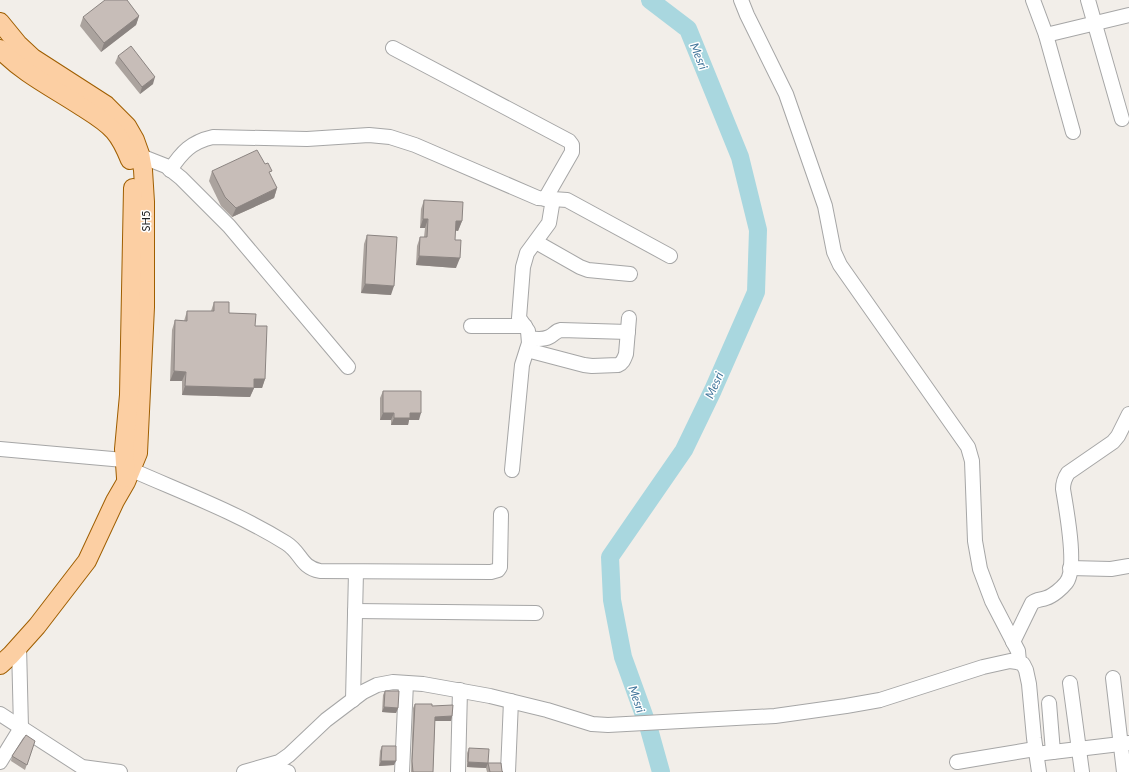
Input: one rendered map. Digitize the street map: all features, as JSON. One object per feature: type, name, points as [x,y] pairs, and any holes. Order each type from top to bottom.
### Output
[{"type":"main road","points":[[0,23],[18,44],[33,58],[106,105],[127,126],[135,140],[133,153]]},
{"type":"main road","name":"SH5","points":[[0,49],[29,73],[97,117],[114,131],[133,153],[130,162],[133,191],[128,395],[124,449],[130,468]]},
{"type":"main road","points":[[0,665],[37,626],[87,561],[130,468]]},
{"type":"street","points":[[741,0],[786,94],[825,206],[834,252],[840,265],[932,394],[968,447],[971,454],[975,541],[980,569],[992,601],[1018,651],[1019,662]]},
{"type":"street","points":[[1032,0],[1046,35],[1073,132]]},
{"type":"street","points":[[1088,0],[1096,22],[1122,119]]},
{"type":"street","points":[[1046,35],[1129,14]]},
{"type":"street","points":[[393,48],[569,141],[572,145],[572,152],[549,199],[549,222],[527,254],[523,267],[520,318],[527,338],[522,365],[512,470]]},
{"type":"street","points":[[170,170],[180,155],[187,148],[202,140],[213,137],[307,139],[369,135],[390,137],[415,145],[538,198],[567,200],[670,256]]},
{"type":"street","points":[[133,153],[166,166],[181,178],[229,226],[348,367]]},
{"type":"street","points":[[536,242],[588,270],[630,274]]},
{"type":"street","points":[[527,338],[584,365],[614,366],[621,364],[626,354],[629,318]]},
{"type":"street","points":[[471,326],[527,338],[540,339],[549,337],[561,330],[628,332]]},
{"type":"street","points":[[1013,642],[1034,601],[1048,598],[1066,584],[1068,580],[1071,548],[1063,483],[1068,474],[1113,442],[1118,436],[1129,414]]},
{"type":"street","points":[[0,449],[130,468],[246,520],[274,535],[289,545],[312,570],[320,572],[491,572],[498,570],[500,567],[501,514]]},
{"type":"street","points":[[1070,568],[1112,569],[1129,566]]},
{"type":"street","points":[[353,700],[356,572]]},
{"type":"street","points":[[355,611],[536,613]]},
{"type":"street","points":[[0,762],[21,728],[19,646]]},
{"type":"street","points":[[244,772],[279,762],[289,755],[326,720],[363,692],[377,685],[393,682],[460,690],[547,710],[592,724],[608,726],[775,716],[880,700],[983,667],[1010,661],[1019,662],[1026,670],[1039,772]]},
{"type":"street","points":[[1113,678],[1125,744],[1124,772]]},
{"type":"street","points":[[402,772],[406,683]]},
{"type":"street","points":[[1070,683],[1082,772]]},
{"type":"street","points":[[458,772],[460,690]]},
{"type":"street","points":[[508,772],[511,701]]},
{"type":"street","points":[[1031,704],[1072,701]]},
{"type":"street","points":[[1049,703],[1053,752]]},
{"type":"street","points":[[0,714],[82,770],[120,772]]},
{"type":"street","points":[[957,762],[1036,752],[1053,752],[1125,744]]},
{"type":"street","points":[[267,766],[284,771]]},
{"type":"building","points":[[105,0],[127,0],[139,16],[104,43],[83,17]]},
{"type":"building","points":[[131,46],[155,77],[142,87],[118,56]]},
{"type":"building","points":[[257,150],[265,164],[268,163],[272,171],[269,172],[277,188],[236,208],[225,197],[212,171]]},
{"type":"building","points":[[424,200],[463,202],[462,221],[456,221],[455,240],[461,240],[460,258],[419,256],[420,237],[427,237],[428,219],[423,219]]},
{"type":"building","points":[[367,235],[397,237],[394,286],[365,284]]},
{"type":"building","points":[[214,302],[229,302],[229,313],[256,314],[255,326],[267,326],[265,379],[254,379],[254,388],[185,386],[186,372],[174,371],[175,320],[187,321],[187,311],[214,311]]},
{"type":"building","points":[[383,391],[421,391],[421,413],[410,413],[410,418],[394,418],[394,413],[383,413]]},
{"type":"building","points":[[385,691],[399,691],[398,708],[384,707]]},
{"type":"building","points":[[415,704],[432,704],[432,706],[453,705],[452,716],[435,717],[433,772],[413,772],[412,761]]},
{"type":"building","points":[[26,735],[35,741],[27,765],[12,756]]},
{"type":"building","points":[[382,746],[396,746],[396,761],[381,761]]},
{"type":"building","points":[[469,748],[489,749],[488,763],[468,762]]},
{"type":"building","points":[[488,763],[501,763],[503,772],[490,772]]},
{"type":"waterway","name":"Mesri","points":[[650,0],[688,29],[740,157],[758,230],[756,292],[713,390],[684,450],[610,557],[612,600],[623,657],[649,729],[661,772]]}]
